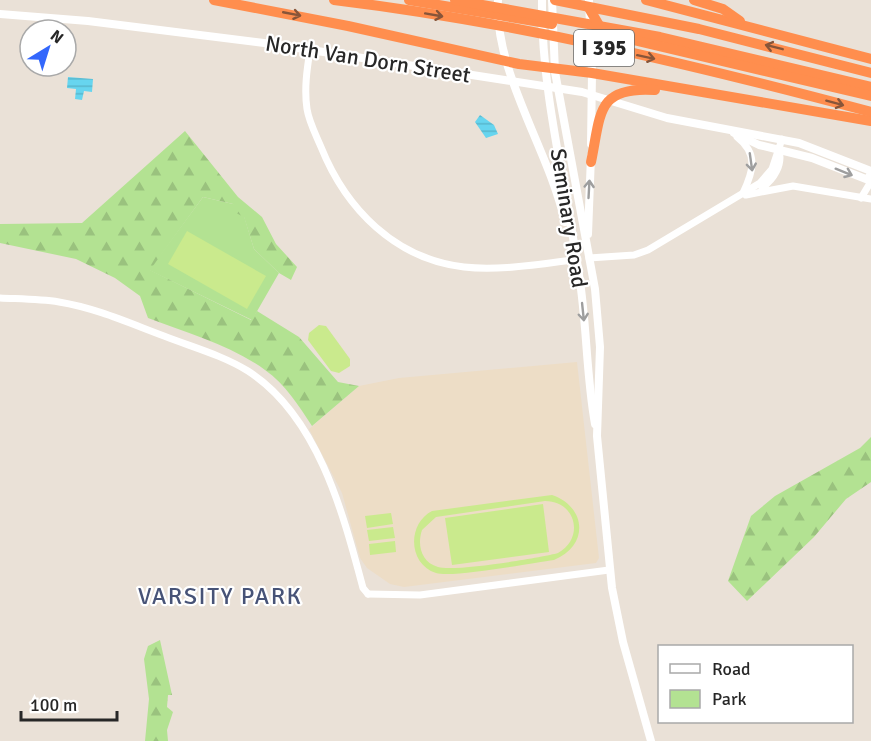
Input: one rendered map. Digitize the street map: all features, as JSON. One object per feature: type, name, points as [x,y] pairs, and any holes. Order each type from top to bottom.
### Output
[{"type":"highway","points":[[213,0],[348,26],[508,65],[706,93],[871,122]]},
{"type":"highway","name":"I 395","points":[[334,0],[538,34],[704,70],[871,112]]},
{"type":"highway","points":[[409,0],[547,24]]},
{"type":"highway","points":[[455,0],[649,34],[871,87]]},
{"type":"highway","name":"I 395","points":[[553,0],[699,29],[871,73]]},
{"type":"highway","points":[[646,0],[871,59]]},
{"type":"highway","points":[[670,0],[745,25]]},
{"type":"highway","points":[[694,0],[723,9],[745,25]]},
{"type":"highway","points":[[589,4],[600,27],[617,37],[871,96]]},
{"type":"highway","points":[[591,55],[604,41],[617,37]]},
{"type":"highway","points":[[591,162],[603,110],[608,100],[624,90],[706,93]]},
{"type":"main road","points":[[498,0],[502,46],[517,91],[552,173],[576,264]]},
{"type":"main road","name":"Seminary Road","points":[[542,0],[547,24]]},
{"type":"main road","name":"Seminary Road","points":[[553,0],[547,24],[545,73],[556,108],[589,258],[597,309],[600,394],[597,436]]},
{"type":"main road","points":[[589,4],[592,78],[589,258]]},
{"type":"main road","name":"North Van Dorn Street","points":[[0,14],[119,24],[310,50],[582,92],[668,118],[730,132],[748,132],[808,146],[869,170]]},
{"type":"main road","name":"Seminary Road","points":[[556,108],[597,436],[609,570],[617,620],[651,741]]},
{"type":"main road","name":"North Van Dorn Street","points":[[730,132],[746,140],[812,158],[871,181]]},
{"type":"main road","points":[[590,394],[600,394]]},
{"type":"street","points":[[310,50],[306,98],[311,124],[337,183],[352,204],[377,229],[422,255],[463,267],[576,264]]},
{"type":"street","points":[[730,132],[744,142],[753,159],[752,174],[741,197]]},
{"type":"street","points":[[589,258],[641,253],[741,197],[768,176],[782,139]]},
{"type":"street","points":[[758,191],[776,172],[781,156],[779,150]]},
{"type":"street","points":[[861,198],[871,181],[869,170]]},
{"type":"street","points":[[741,197],[758,191],[803,186],[871,199]]},
{"type":"street","points":[[0,298],[58,302],[103,313],[231,362],[257,378],[290,412],[323,464],[340,507],[358,570],[365,578],[368,594],[420,595],[609,570]]},
{"type":"shaded area","points":[[577,362],[599,558],[596,563],[404,587],[390,584],[367,568],[360,558],[342,493],[309,429],[359,386],[399,378]]},
{"type":"green space","points":[[185,131],[238,197],[262,217],[276,244],[297,267],[291,280],[279,273],[254,249],[244,217],[234,212],[233,204],[203,197],[150,270],[251,320],[257,311],[299,337],[338,382],[359,386],[312,426],[297,403],[265,370],[238,353],[148,318],[140,296],[115,278],[76,259],[0,243],[0,224],[82,223]]},
{"type":"green space","points":[[203,197],[233,204],[244,216],[254,249],[279,273],[252,320],[149,270]]},
{"type":"green space","points":[[187,231],[266,276],[247,309],[168,264]]},
{"type":"green space","points":[[319,325],[326,326],[350,359],[350,366],[339,373],[331,371],[308,340],[309,333]]},
{"type":"green space","points":[[871,437],[871,482],[846,499],[814,537],[747,601],[728,581],[751,516],[775,496],[860,448]]},
{"type":"green space","points":[[552,495],[572,508],[577,517],[578,536],[573,546],[565,554],[554,560],[459,574],[436,573],[420,561],[414,544],[418,525],[432,511]],"holes":[[[545,501],[556,503],[570,513],[574,530],[572,539],[558,553],[497,564],[447,568],[432,565],[424,557],[420,547],[422,530],[436,517]]]},
{"type":"green space","points":[[543,504],[549,552],[452,565],[445,518]]},
{"type":"green space","points":[[391,513],[393,524],[367,528],[365,516]]},
{"type":"green space","points":[[393,527],[395,538],[369,541],[367,530]]},
{"type":"green space","points":[[395,541],[396,552],[370,555],[369,544]]},
{"type":"green space","points":[[160,640],[172,695],[168,695],[167,707],[173,712],[167,730],[168,741],[145,741],[149,699],[144,659],[148,646]]},
{"type":"water","points":[[68,78],[93,79],[92,92],[84,91],[82,100],[75,99],[76,89],[67,88]]},
{"type":"water","points":[[480,115],[494,125],[498,134],[486,138],[475,122]]},
{"type":"district","name":"VARSITY PARK","points":[[220,596]]}]
